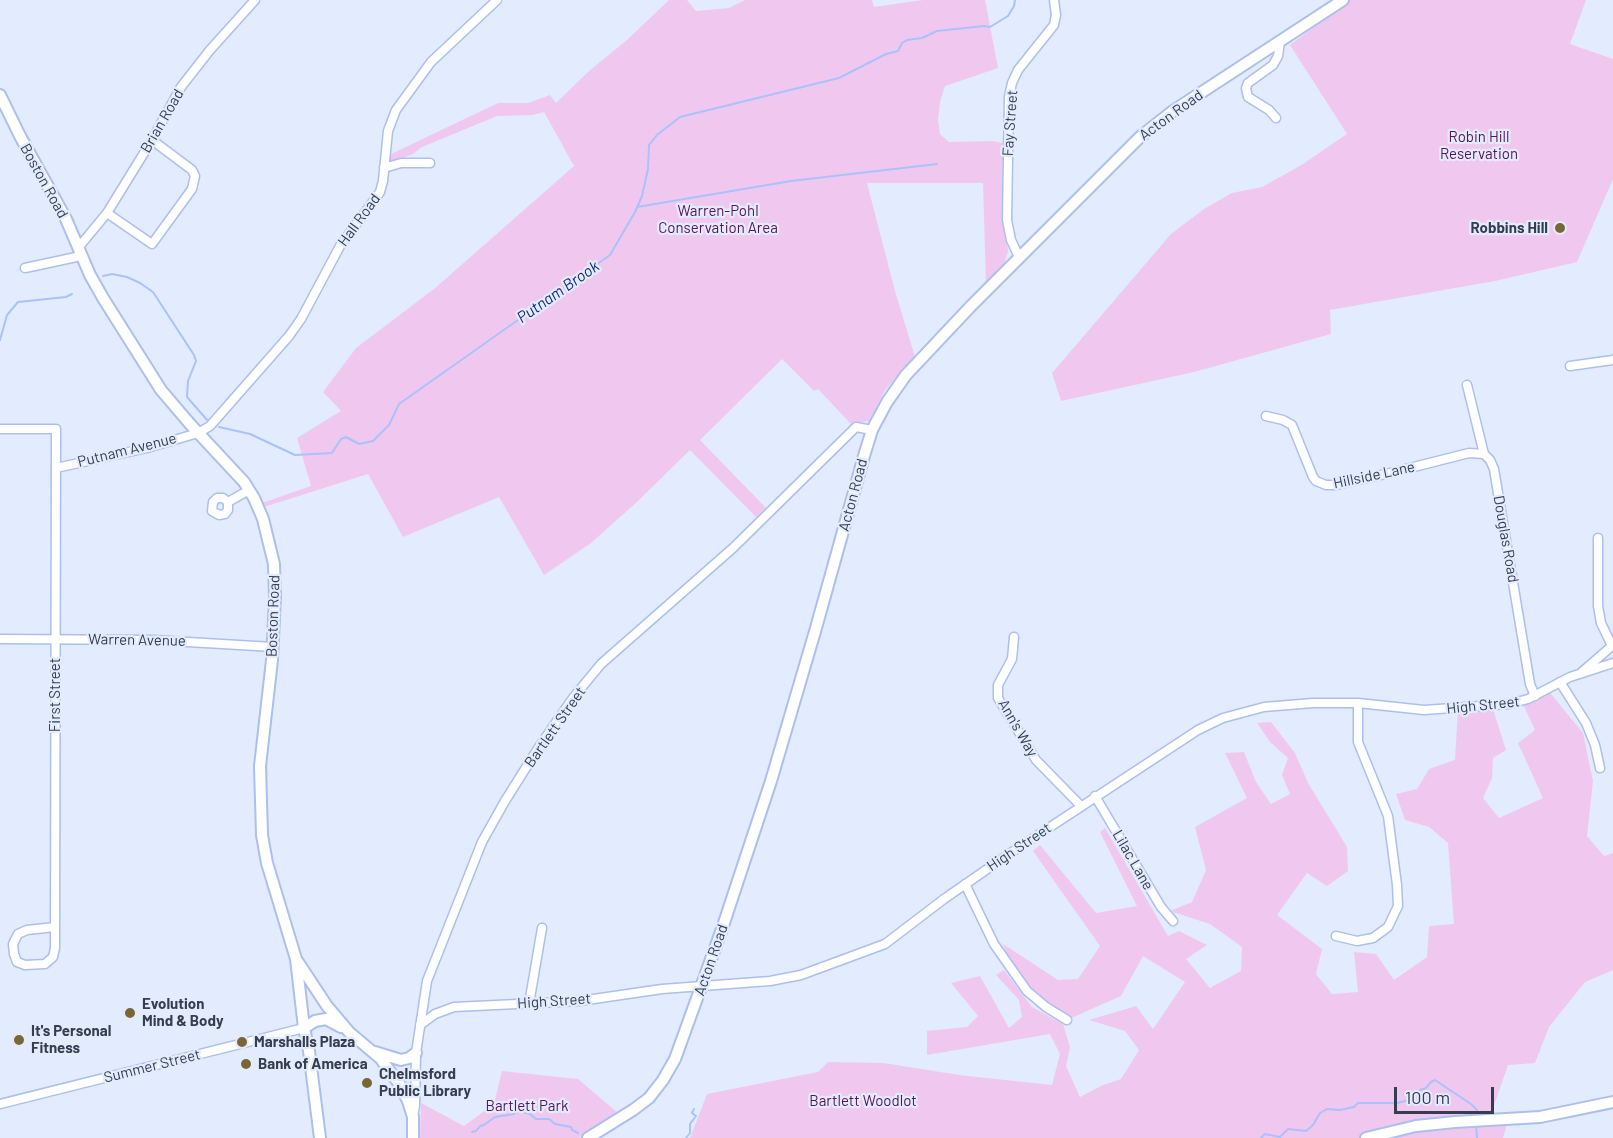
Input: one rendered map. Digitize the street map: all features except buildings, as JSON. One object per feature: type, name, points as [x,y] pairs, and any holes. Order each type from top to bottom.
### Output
[{"type":"main road","name":"Acton Road","points":[[588,1138],[649,1098],[675,1059],[771,781],[873,430],[886,402],[906,375],[1019,257],[1148,130],[1173,111],[1343,0]]},
{"type":"main road","name":"Boston Road","points":[[0,95],[58,205],[96,286],[154,380],[173,405],[249,490],[263,519],[274,564],[275,597],[273,646],[260,766],[262,835],[267,863],[296,959],[320,1138]]},
{"type":"main road","points":[[296,959],[327,1006],[349,1032]]},
{"type":"main road","points":[[309,1050],[310,1033],[321,1019]]},
{"type":"main road","points":[[304,1028],[321,1019],[333,1021],[374,1052],[400,1085],[413,1117]]},
{"type":"main road","points":[[374,1052],[402,1060],[416,1053]]},
{"type":"main road","points":[[1366,1138],[1416,1126],[1547,1116],[1613,1102]]},
{"type":"main road","name":"Bartlett Street","points":[[413,1117],[413,1138]]},
{"type":"street","name":"Brian Road","points":[[80,252],[152,140],[181,87],[210,50],[255,0]]},
{"type":"street","name":"Hall Road","points":[[198,433],[210,426],[289,336],[340,246],[380,192],[388,131],[396,110],[431,62],[497,0]]},
{"type":"street","name":"Fay Street","points":[[1019,257],[1012,244],[1007,220],[1009,97],[1018,70],[1054,25],[1056,15],[1054,0]]},
{"type":"street","points":[[1276,118],[1269,110],[1248,97],[1246,88],[1248,83],[1273,66],[1278,56],[1280,42]]},
{"type":"street","points":[[107,213],[152,244],[192,189],[195,176],[192,170],[152,140]]},
{"type":"street","points":[[384,168],[401,164],[430,163]]},
{"type":"street","points":[[25,268],[80,252]]},
{"type":"street","points":[[1570,366],[1613,360]]},
{"type":"street","name":"Douglas Road","points":[[1467,385],[1484,454],[1494,469],[1529,677],[1535,696]]},
{"type":"street","name":"Hillside Lane","points":[[1266,416],[1292,425],[1313,477],[1316,481],[1326,485],[1372,477],[1469,453],[1484,454]]},
{"type":"street","name":"Bartlett Street","points":[[413,1117],[416,1053],[427,981],[482,842],[505,801],[573,698],[601,664],[733,548],[856,427],[873,430]]},
{"type":"street","name":"First Street","points":[[0,429],[56,429],[55,952],[51,960],[42,965],[20,964],[14,954],[13,944],[22,932],[55,927]]},
{"type":"street","name":"Putnam Avenue","points":[[56,468],[147,448],[198,433]]},
{"type":"street","points":[[228,502],[249,490]]},
{"type":"street","points":[[1580,673],[1612,645],[1601,623],[1598,606],[1598,538]]},
{"type":"street","name":"Ann's Way","points":[[1014,637],[1012,659],[998,685],[998,698],[1036,760],[1081,806]]},
{"type":"street","name":"Warren Avenue","points":[[0,639],[154,640],[273,646]]},
{"type":"street","name":"High Street","points":[[420,1025],[435,1014],[454,1007],[579,1001],[662,989],[770,981],[801,975],[885,944],[965,884],[1095,796],[1198,730],[1236,714],[1278,706],[1358,703],[1424,710],[1502,705],[1522,702],[1580,673],[1613,663]]},
{"type":"street","points":[[1560,682],[1589,730],[1600,768]]},
{"type":"street","points":[[1336,936],[1357,941],[1373,938],[1388,927],[1398,906],[1388,816],[1358,742],[1358,703]]},
{"type":"street","name":"Lilac Lane","points":[[1095,796],[1161,907],[1173,921]]},
{"type":"street","points":[[965,884],[994,944],[1027,991],[1046,1007],[1067,1020]]},
{"type":"street","points":[[529,1004],[542,928]]},
{"type":"street","name":"Summer Street","points":[[0,1104],[304,1028]]},
{"type":"green space","name":"Warren-Pohl Conservation Area","points":[[669,0],[687,0],[696,11],[729,8],[745,0],[872,0],[874,7],[923,0],[985,0],[998,68],[945,86],[938,120],[940,134],[949,142],[1003,143],[1002,207],[1008,251],[1004,265],[986,284],[983,183],[867,183],[915,357],[885,390],[869,421],[851,424],[818,389],[814,391],[782,359],[700,440],[766,508],[756,517],[690,450],[591,543],[544,575],[499,497],[403,537],[368,474],[264,507],[262,503],[311,486],[297,438],[341,411],[323,392],[356,348],[434,289],[574,166],[544,112],[533,115],[497,116],[422,147],[413,154],[389,164],[389,155],[498,103],[528,103],[550,95],[556,103]]},
{"type":"green space","name":"Robin Hill Reservation","points":[[1349,0],[1586,0],[1570,44],[1613,59],[1613,179],[1577,262],[1495,281],[1330,310],[1331,334],[1194,372],[1061,401],[1052,373],[1171,234],[1204,209],[1232,193],[1262,187],[1300,166],[1347,134],[1290,45]]},
{"type":"green space","name":"Bartlett Woodlot","points":[[1547,689],[1583,733],[1593,781],[1587,836],[1604,856],[1613,853],[1613,970],[1585,982],[1549,1027],[1535,1063],[1508,1065],[1489,1120],[1366,1138],[690,1138],[707,1094],[818,1072],[828,1062],[884,1063],[959,1075],[1052,1085],[1060,1054],[1050,1034],[927,1055],[927,1031],[967,1027],[978,1016],[951,983],[980,976],[1009,1028],[1022,1017],[1019,1000],[996,975],[1004,970],[1032,1007],[1063,1024],[1070,1047],[1066,1066],[1080,1097],[1121,1079],[1139,1050],[1125,1031],[1089,1020],[1136,1006],[1153,1029],[1185,982],[1143,956],[1121,996],[1069,1019],[1046,1007],[1009,964],[1003,944],[1058,980],[1078,979],[1100,946],[1033,851],[1040,845],[1096,913],[1137,906],[1100,832],[1105,828],[1168,936],[1179,931],[1207,945],[1186,959],[1210,988],[1241,971],[1242,947],[1210,924],[1170,911],[1192,902],[1206,870],[1195,827],[1247,798],[1225,753],[1244,752],[1256,782],[1271,804],[1290,794],[1282,775],[1288,758],[1270,742],[1257,723],[1271,722],[1295,753],[1308,783],[1347,847],[1348,871],[1327,886],[1307,873],[1277,915],[1322,949],[1316,974],[1332,994],[1358,992],[1354,952],[1376,954],[1394,980],[1427,957],[1429,926],[1454,924],[1448,843],[1429,827],[1405,820],[1396,794],[1417,789],[1429,769],[1455,760],[1458,708],[1492,706],[1506,750],[1493,758],[1492,778],[1483,798],[1499,818],[1543,798],[1518,743],[1535,730],[1522,702]]},
{"type":"green space","name":"Bartlett Park","points":[[502,1071],[578,1079],[618,1113],[579,1138],[420,1138],[421,1103],[464,1126],[494,1104]]},
{"type":"green space","points":[[1507,1124],[1503,1138],[1391,1138],[1435,1129]]},
{"type":"waterway","name":"Putnam Brook","points":[[219,427],[250,434],[295,455],[332,453],[341,439],[346,437],[359,444],[373,441],[389,425],[399,404],[610,255],[642,196],[648,169],[649,145],[657,135],[680,117],[839,78],[886,54],[898,51],[902,43],[907,40],[922,38],[937,31],[990,27],[1008,16],[1015,0]]},
{"type":"waterway","points":[[637,207],[791,181],[937,164]]},
{"type":"waterway","name":"Putnam Brook","points":[[103,276],[112,274],[127,277],[153,292],[194,355],[196,361],[188,381],[187,397],[208,421]]},
{"type":"waterway","name":"Putnam Brook","points":[[0,340],[7,315],[18,302],[66,297],[72,294]]},
{"type":"waterway","points":[[1261,1138],[1265,1134],[1280,1137],[1288,1129],[1306,1131],[1313,1125],[1320,1113],[1327,1109],[1340,1110],[1354,1107],[1358,1103],[1397,1103],[1409,1100],[1435,1080],[1471,1104],[1477,1110],[1476,1117]]},
{"type":"waterway","points":[[686,1138],[690,1133],[690,1124],[696,1116],[692,1113],[694,1109]]},
{"type":"waterway","points":[[472,1132],[495,1117],[519,1111],[530,1114],[536,1119],[549,1119],[555,1124],[571,1127],[578,1133]]},
{"type":"waterway","points":[[1476,1123],[1477,1138]]},
{"type":"place","name":"Robbins Hill","points":[[1560,228]]},
{"type":"place","name":"Evolution Mind & Body","points":[[130,1013]]},
{"type":"place","name":"It's Personal Fitness","points":[[19,1040]]},
{"type":"place","name":"Marshalls Plaza","points":[[242,1042]]},
{"type":"place","name":"Bank of America","points":[[246,1064]]},
{"type":"place","name":"Chelmsford Public Library","points":[[367,1083]]}]
